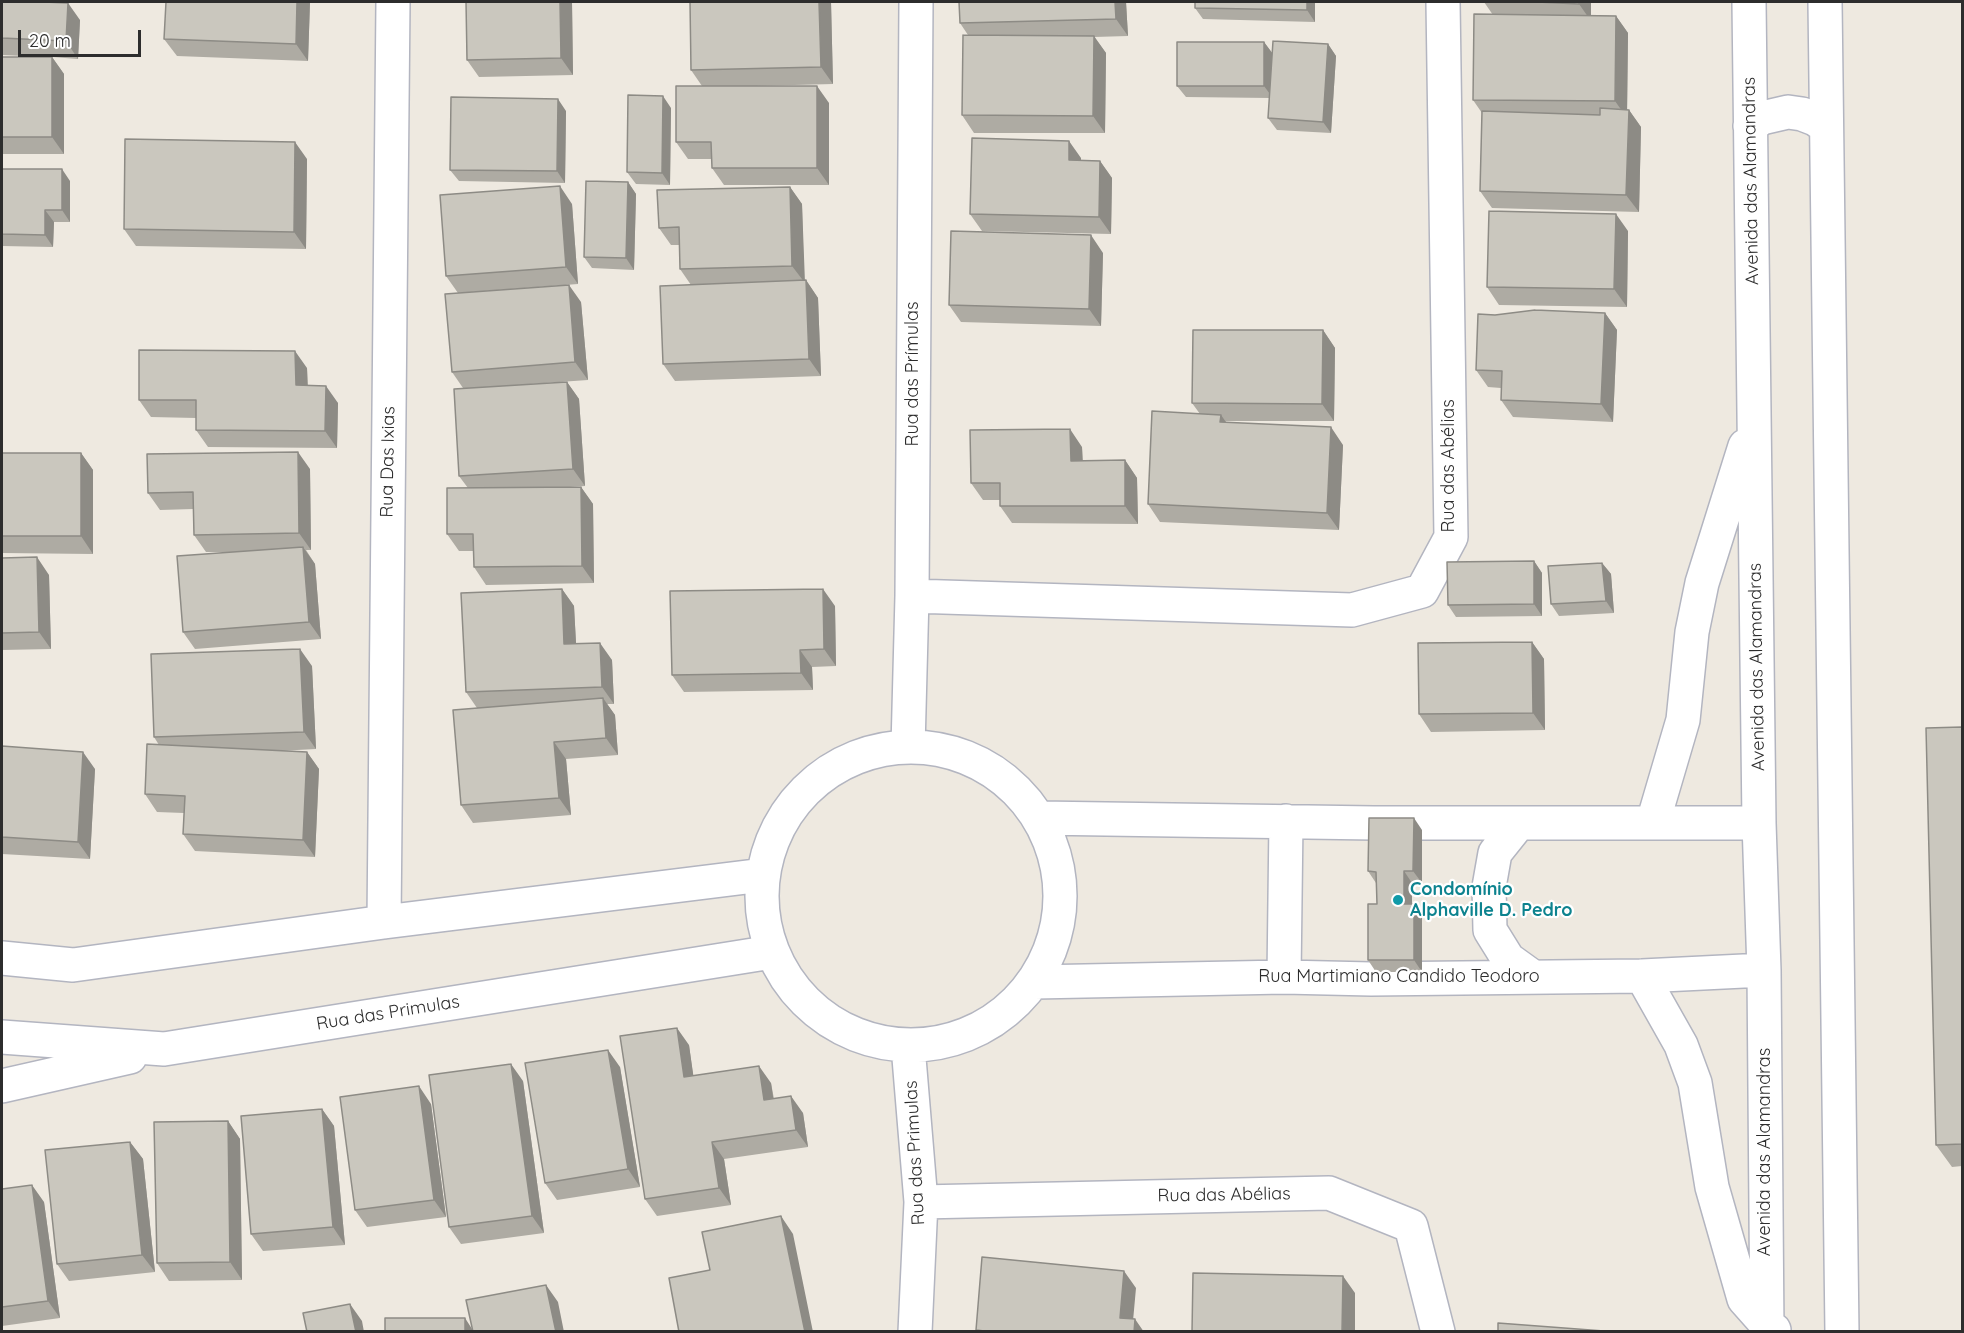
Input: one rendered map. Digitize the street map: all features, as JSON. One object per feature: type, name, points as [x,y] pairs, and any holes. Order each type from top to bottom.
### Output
[{"type":"street","name":"Rua Das Ixias","points":[[384,922],[393,2]]},
{"type":"street","name":"Rua das Prímulas","points":[[908,747],[912,596],[916,2]]},
{"type":"street","name":"Rua das Abélias","points":[[912,596],[1352,610],[1422,591],[1451,537],[1443,2]]},
{"type":"street","name":"Avenida das Alamandras","points":[[1749,2],[1759,823],[1764,970],[1770,1330]]},
{"type":"street","points":[[1825,2],[1842,1332]]},
{"type":"street","points":[[1750,126],[1762,118],[1788,111],[1815,119],[1826,127]]},
{"type":"street","points":[[1653,822],[1683,720],[1692,632],[1702,583],[1754,419]]},
{"type":"street","points":[[908,747],[959,755],[1004,780],[1039,819],[1056,858],[1061,901],[1054,943],[1035,982],[1001,1017],[957,1039],[908,1046],[865,1039],[826,1019],[795,989],[772,952],[762,914],[763,875],[774,835],[797,800],[828,772],[866,754],[908,747]]},
{"type":"street","points":[[1039,819],[1759,823]]},
{"type":"street","points":[[1284,977],[1286,821]]},
{"type":"street","points":[[1519,823],[1495,853],[1489,887],[1490,930],[1508,959],[1533,977]]},
{"type":"street","points":[[2,958],[73,965],[384,922],[763,875]]},
{"type":"street","name":"Rua das Primulas","points":[[2,1037],[164,1049],[772,952]]},
{"type":"street","name":"Rua Martimiano Candido Teodoro","points":[[1035,982],[1284,977],[1371,979],[1642,976],[1764,970]]},
{"type":"street","points":[[1642,976],[1681,1045],[1695,1083],[1712,1186],[1744,1299],[1770,1330]]},
{"type":"street","name":"Rua das Primulas","points":[[908,1046],[921,1202],[915,1332]]},
{"type":"street","points":[[2,1086],[164,1049]]},
{"type":"street","name":"Rua das Abélias","points":[[921,1202],[1329,1193],[1411,1226],[1438,1332]]},
{"type":"building","points":[[2,2],[68,3],[66,41],[2,38]]},
{"type":"building","points":[[166,2],[297,2],[296,44],[164,39]]},
{"type":"building","points":[[466,2],[560,2],[561,58],[467,60]]},
{"type":"building","points":[[690,2],[819,2],[821,67],[691,70]]},
{"type":"building","points":[[959,2],[1115,2],[1116,19],[960,23]]},
{"type":"building","points":[[1195,2],[1307,2],[1307,10],[1195,8]]},
{"type":"building","points":[[1537,2],[1579,2],[1579,4]]},
{"type":"building","points":[[1474,14],[1616,16],[1615,101],[1473,100]]},
{"type":"building","points":[[963,35],[1094,36],[1093,116],[962,115]]},
{"type":"building","points":[[1273,41],[1328,44],[1323,122],[1268,118]]},
{"type":"building","points":[[1177,42],[1264,42],[1264,86],[1177,86]]},
{"type":"building","points":[[2,57],[52,57],[52,137],[2,137]]},
{"type":"building","points":[[676,86],[817,86],[817,168],[712,168],[711,142],[676,142]]},
{"type":"building","points":[[628,95],[663,96],[662,173],[627,172]]},
{"type":"building","points":[[451,97],[558,99],[557,171],[450,170]]},
{"type":"building","points":[[1600,108],[1629,110],[1626,195],[1480,191],[1482,111],[1600,115]]},
{"type":"building","points":[[972,138],[1069,141],[1069,160],[1100,161],[1099,217],[970,214]]},
{"type":"building","points":[[125,139],[295,142],[294,232],[124,229]]},
{"type":"building","points":[[2,169],[62,169],[62,210],[45,210],[45,235],[2,234]]},
{"type":"building","points":[[586,181],[628,182],[626,258],[584,257]]},
{"type":"building","points":[[560,186],[566,267],[446,276],[440,195]]},
{"type":"building","points":[[790,187],[792,266],[680,269],[679,227],[659,228],[657,190]]},
{"type":"building","points":[[1489,211],[1616,214],[1614,289],[1487,287]]},
{"type":"building","points":[[951,231],[1091,235],[1089,309],[949,305]]},
{"type":"building","points":[[806,280],[809,359],[663,364],[660,286]]},
{"type":"building","points":[[569,285],[575,362],[452,372],[445,294]]},
{"type":"building","points":[[1535,310],[1605,313],[1601,404],[1501,400],[1502,371],[1476,370],[1478,314],[1495,315]]},
{"type":"building","points":[[1193,330],[1323,330],[1322,404],[1192,403]]},
{"type":"building","points":[[139,350],[295,351],[296,385],[326,386],[325,431],[196,430],[196,400],[139,400]]},
{"type":"building","points":[[567,382],[573,469],[459,476],[454,389]]},
{"type":"building","points":[[1152,411],[1221,415],[1220,422],[1331,427],[1327,513],[1148,504]]},
{"type":"building","points":[[1070,429],[1071,461],[1125,460],[1125,506],[1000,506],[1000,483],[971,483],[970,430]]},
{"type":"building","points":[[298,452],[299,533],[194,535],[193,492],[148,493],[147,454]]},
{"type":"building","points":[[2,453],[81,453],[81,536],[2,536]]},
{"type":"building","points":[[581,487],[582,566],[474,567],[473,534],[447,534],[447,488]]},
{"type":"building","points":[[303,547],[309,622],[183,632],[177,556]]},
{"type":"building","points":[[37,557],[39,632],[2,633],[2,558]]},
{"type":"building","points":[[1534,561],[1534,604],[1448,605],[1447,562]]},
{"type":"building","points":[[1602,563],[1606,601],[1551,604],[1548,566]]},
{"type":"building","points":[[562,589],[564,644],[600,643],[602,687],[466,692],[461,593]]},
{"type":"building","points":[[823,589],[824,649],[800,650],[801,673],[672,675],[670,591]]},
{"type":"building","points":[[1532,642],[1533,713],[1419,714],[1418,643]]},
{"type":"building","points":[[300,649],[304,732],[154,737],[151,654]]},
{"type":"building","points":[[603,698],[606,738],[554,742],[559,798],[461,805],[453,710]]},
{"type":"building","points":[[1962,727],[1962,1144],[1936,1145],[1926,728]]},
{"type":"building","points":[[147,744],[307,752],[303,840],[183,834],[185,796],[145,794]]},
{"type":"building","points":[[2,746],[83,752],[78,842],[2,837]]},
{"type":"building","name":"Condomínio Alphaville D. Pedro","points":[[1369,818],[1414,818],[1413,871],[1404,871],[1404,904],[1414,904],[1414,960],[1368,960],[1368,904],[1377,904],[1376,872],[1368,871]]},
{"type":"building","points":[[677,1028],[684,1077],[759,1066],[764,1100],[791,1096],[796,1130],[712,1142],[719,1188],[645,1199],[620,1036]]},
{"type":"building","points":[[608,1050],[628,1169],[545,1183],[525,1063]]},
{"type":"building","points":[[511,1064],[532,1216],[449,1227],[429,1075]]},
{"type":"building","points":[[419,1086],[434,1200],[355,1210],[340,1097]]},
{"type":"building","points":[[322,1109],[333,1227],[251,1234],[241,1116]]},
{"type":"building","points":[[228,1121],[230,1262],[157,1263],[154,1122]]},
{"type":"building","points":[[130,1142],[142,1255],[57,1264],[45,1150]]},
{"type":"building","points":[[32,1185],[48,1301],[2,1307],[2,1189]]},
{"type":"building","points":[[781,1216],[805,1332],[679,1332],[669,1278],[710,1270],[702,1232]]},
{"type":"building","points":[[982,1257],[1124,1271],[1120,1318],[1135,1319],[1134,1332],[976,1330]]},
{"type":"building","points":[[1193,1273],[1343,1276],[1342,1332],[1192,1332]]},
{"type":"building","points":[[546,1285],[556,1332],[473,1332],[466,1300]]},
{"type":"building","points":[[350,1304],[356,1332],[307,1332],[303,1313]]},
{"type":"building","points":[[385,1318],[465,1318],[465,1332],[385,1332]]},
{"type":"building","points":[[1498,1323],[1604,1331],[1604,1332],[1498,1332]]},
{"type":"place","name":"Condomínio Alphaville D. Pedro","points":[[1398,900]]}]
